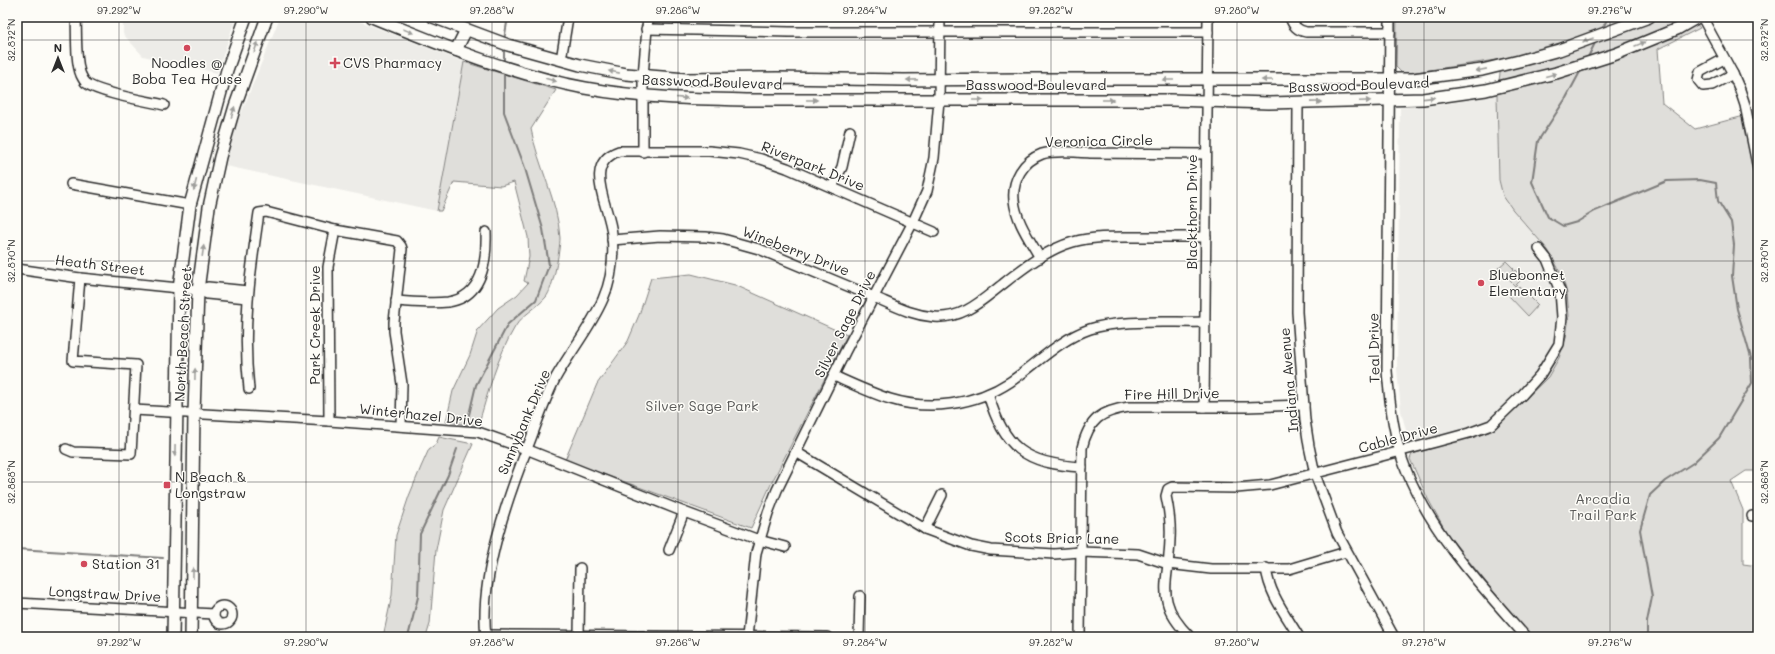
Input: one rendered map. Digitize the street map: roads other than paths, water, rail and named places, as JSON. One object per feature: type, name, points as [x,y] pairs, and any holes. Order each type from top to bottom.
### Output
[{"type":"main road","name":"North Beach Street","points":[[172,637],[179,289],[190,205],[227,70],[246,17]]},
{"type":"main road","points":[[265,22],[271,17]]},
{"type":"main road","name":"Basswood Boulevard","points":[[372,17],[485,61],[586,88],[643,95],[731,100],[1298,102],[1390,100],[1446,96],[1514,85],[1616,54],[1677,29],[1698,17]]},
{"type":"main road","name":"Basswood Boulevard","points":[[433,17],[516,47],[561,60],[626,74],[686,79],[777,78],[940,80],[1390,80],[1435,77],[1482,70],[1559,50],[1649,17]]},
{"type":"main road","name":"North Beach Street","points":[[191,637],[194,413],[198,290],[209,207],[222,149],[235,106],[265,22]]},
{"type":"main road","points":[[456,50],[466,30]]},
{"type":"main road","points":[[205,147],[222,149]]},
{"type":"street","points":[[76,17],[79,63],[81,75],[86,83],[95,88],[164,105]]},
{"type":"street","points":[[561,60],[568,17]]},
{"type":"street","points":[[643,152],[643,76],[648,17]]},
{"type":"street","name":"Silver Sage Drive","points":[[747,637],[753,572],[759,540],[777,490],[913,222],[927,191],[934,158],[939,100],[940,17]]},
{"type":"street","name":"Blackthorn Drive","points":[[1204,406],[1208,17]]},
{"type":"street","points":[[1290,17],[1295,27],[1299,31],[1390,32]]},
{"type":"street","name":"Teal Drive","points":[[1390,17],[1387,371],[1393,422],[1407,471],[1423,506],[1475,579],[1525,637]]},
{"type":"street","points":[[1702,17],[1733,74],[1745,105],[1754,131],[1758,169]]},
{"type":"street","points":[[646,29],[789,32],[1208,32]]},
{"type":"street","points":[[1724,59],[1700,72],[1698,80],[1703,86],[1712,85],[1733,74]]},
{"type":"street","name":"Indiana Avenue","points":[[1298,102],[1297,312],[1304,405],[1309,446],[1315,474],[1337,533],[1346,552],[1394,637]]},
{"type":"street","points":[[832,187],[842,167],[850,131]]},
{"type":"street","name":"Riverpark Drive","points":[[606,158],[609,154],[618,151],[709,151],[740,154],[761,159],[787,168],[934,232]]},
{"type":"street","name":"Veronica Circle","points":[[1040,258],[1020,222],[1014,198],[1015,183],[1019,173],[1033,158],[1044,154],[1076,152],[1206,154]]},
{"type":"street","name":"Sunnybank Drive","points":[[486,636],[486,604],[492,558],[517,473],[551,389],[603,299],[608,287],[613,249],[612,233],[599,182],[601,167],[606,158]]},
{"type":"street","points":[[71,184],[190,205]]},
{"type":"street","points":[[250,389],[246,356],[247,294],[258,213],[266,212],[335,230],[399,243],[402,249],[394,331],[402,384],[400,426]]},
{"type":"street","name":"Park Creek Drive","points":[[329,421],[328,267],[335,230]]},
{"type":"street","points":[[396,301],[446,302],[466,296],[479,281],[484,270],[486,232]]},
{"type":"street","name":"Wineberry Drive","points":[[612,240],[660,236],[723,239],[759,249],[903,310],[923,315],[945,316],[971,309],[1040,258],[1072,242],[1100,237],[1206,237]]},
{"type":"street","name":"Cable Drive","points":[[1168,564],[1170,516],[1166,496],[1168,489],[1172,487],[1236,488],[1270,485],[1401,452],[1469,433],[1491,424],[1540,375],[1559,344],[1562,317],[1560,292],[1547,259],[1539,249]]},
{"type":"street","name":"Heath Street","points":[[17,269],[80,278],[179,289],[198,290],[208,287],[247,294]]},
{"type":"street","points":[[66,449],[73,452],[131,454],[136,365],[73,361],[80,278]]},
{"type":"street","points":[[834,376],[875,393],[907,403],[926,405],[957,403],[972,400],[988,394],[1010,382],[1064,340],[1092,328],[1136,323],[1205,322]]},
{"type":"street","points":[[988,394],[994,416],[1007,437],[1026,455],[1044,462],[1082,467]]},
{"type":"street","name":"Fire Hill Drive","points":[[1080,637],[1082,448],[1088,428],[1102,414],[1114,409],[1130,407],[1253,407],[1304,405]]},
{"type":"street","name":"Winterhazel Drive","points":[[134,410],[329,421],[478,432],[526,449],[684,512],[759,540],[785,547]]},
{"type":"street","name":"Scots Briar Lane","points":[[796,452],[925,529],[955,541],[991,550],[1054,554],[1080,552],[1138,554],[1168,564],[1211,569],[1295,568],[1346,552]]},
{"type":"street","points":[[925,529],[942,495]]},
{"type":"street","points":[[669,550],[684,512]]},
{"type":"street","points":[[1168,564],[1165,583],[1169,607],[1179,626],[1190,637]]},
{"type":"street","points":[[579,635],[580,568]]},
{"type":"street","points":[[1266,568],[1267,578],[1273,592],[1299,637]]},
{"type":"street","points":[[859,637],[860,596]]},
{"type":"street","name":"Longstraw Drive","points":[[17,603],[214,614]]},
{"type":"street","points":[[486,636],[579,635],[827,637]]},
{"type":"waterway","points":[[504,40],[508,17]]},
{"type":"waterway","points":[[1602,30],[1608,17]]},
{"type":"waterway","points":[[1587,59],[1596,41]]},
{"type":"waterway","points":[[504,48],[504,64]]},
{"type":"waterway","points":[[1581,70],[1566,98],[1538,141],[1532,182],[1548,217],[1563,226],[1577,222],[1595,211],[1667,181],[1700,180],[1716,183],[1718,201],[1731,222],[1734,245],[1732,276],[1737,309],[1751,358],[1752,383],[1719,438],[1693,463],[1665,481],[1650,495],[1640,530],[1652,597],[1647,622],[1647,637]]},
{"type":"waterway","points":[[468,419],[476,385],[508,324],[536,300],[549,265],[543,229],[524,165],[504,112],[504,72]]},
{"type":"waterway","points":[[408,637],[418,597],[420,534],[448,475],[457,449]]},
{"type":"waterway","points":[[17,549],[163,558]]},
{"type":"place","name":"Noodles @ Boba Tea House","points":[[187,48]]},
{"type":"place","name":"CVS Pharmacy","points":[[335,63]]},
{"type":"place","name":"Bluebonnet Elementary","points":[[1481,283]]},
{"type":"place","name":"N Beach & Longstraw","points":[[167,485]]},
{"type":"place","name":"Station 31","points":[[84,564]]},
{"type":"park label","name":"Silver Sage Park","points":[[702,406]]},
{"type":"park label","name":"Arcadia Trail Park","points":[[1603,508]]}]
